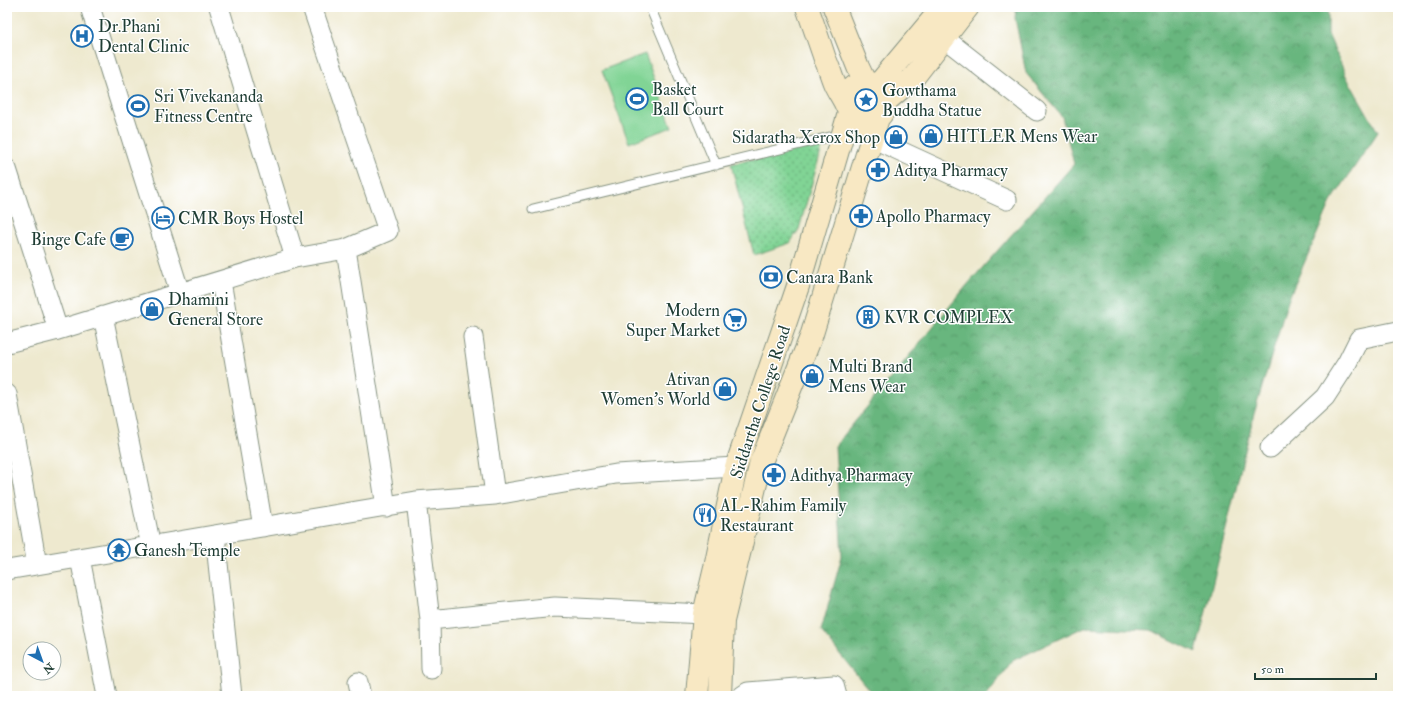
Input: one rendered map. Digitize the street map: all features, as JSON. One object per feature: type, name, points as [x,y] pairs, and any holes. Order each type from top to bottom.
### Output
[{"type":"street","points":[[90,7],[180,293]]},
{"type":"street","points":[[219,7],[295,258]]},
{"type":"street","points":[[7,343],[58,330],[295,258],[346,248],[388,231],[312,7]]},
{"type":"street","points":[[807,7],[846,117],[854,118],[859,121],[872,121],[876,105],[944,7]]},
{"type":"street","points":[[834,7],[858,67],[876,105],[1007,200]]},
{"type":"street","points":[[876,105],[913,78],[968,7]]},
{"type":"street","points":[[944,38],[1037,111]]},
{"type":"street","name":"Siddartha College Road","points":[[697,696],[704,614],[736,467],[798,286],[846,117],[846,99],[851,89],[855,85],[876,105],[811,337],[761,462],[723,620],[720,696]]},
{"type":"street","points":[[7,170],[58,330]]},
{"type":"street","points":[[346,248],[386,507]]},
{"type":"street","points":[[221,281],[263,527]]},
{"type":"street","points":[[103,316],[151,546]]},
{"type":"street","points":[[1270,448],[1325,397],[1347,363],[1359,340],[1398,331]]},
{"type":"street","points":[[473,338],[495,495]]},
{"type":"street","points":[[7,394],[38,565]]},
{"type":"street","points":[[7,570],[416,501],[495,495],[616,474],[736,467]]},
{"type":"street","points":[[416,501],[430,620],[431,668]]},
{"type":"street","points":[[215,535],[232,696]]},
{"type":"street","points":[[80,558],[107,696]]},
{"type":"street","points":[[430,620],[555,606],[704,614]]},
{"type":"street","points":[[742,696],[748,692],[834,686],[837,696]]},
{"type":"lane","points":[[650,7],[716,164]]},
{"type":"lane","points":[[533,209],[716,164],[846,117]]},
{"type":"green space","points":[[1016,7],[1328,7],[1328,34],[1347,78],[1378,132],[1331,202],[1288,300],[1254,414],[1196,652],[1151,630],[1084,627],[1012,661],[986,696],[874,696],[821,631],[842,556],[835,446],[968,284],[1074,164],[1062,117],[1026,73],[1015,18]]},
{"type":"green space","name":"Basket Ball Court","points":[[645,54],[672,127],[629,143],[602,70]]},
{"type":"green space","points":[[823,144],[799,229],[790,243],[754,255],[731,164]]},
{"type":"place","name":"Dr.Phani Dental Clinic","points":[[82,36]]},
{"type":"place","name":"Basket Ball Court","points":[[637,99]]},
{"type":"place","name":"Gowthama Buddha Statue","points":[[866,100]]},
{"type":"place","name":"Sri Vivekananda Fitness Centre","points":[[138,106]]},
{"type":"place","name":"HITLER Mens Wear","points":[[931,136]]},
{"type":"place","name":"Sidaratha Xerox Shop","points":[[896,137]]},
{"type":"place","name":"Aditya Pharmacy","points":[[878,170]]},
{"type":"place","name":"Apollo Pharmacy","points":[[861,216]]},
{"type":"place","name":"CMR Boys Hostel","points":[[163,218]]},
{"type":"place","name":"Binge Cafe","points":[[122,239]]},
{"type":"place","name":"Canara Bank","points":[[771,277]]},
{"type":"place","name":"Dhamini General Store","points":[[152,309]]},
{"type":"place","name":"KVR COMPLEX","points":[[868,317]]},
{"type":"place","name":"Modern Super Market","points":[[735,320]]},
{"type":"place","name":"Multi Brand Mens Wear","points":[[812,376]]},
{"type":"place","name":"Ativan Women's World","points":[[725,389]]},
{"type":"place","name":"Adithya Pharmacy","points":[[774,475]]},
{"type":"place","name":"AL-Rahim Family Restaurant","points":[[705,515]]},
{"type":"place","name":"Ganesh Temple","points":[[119,550]]}]
